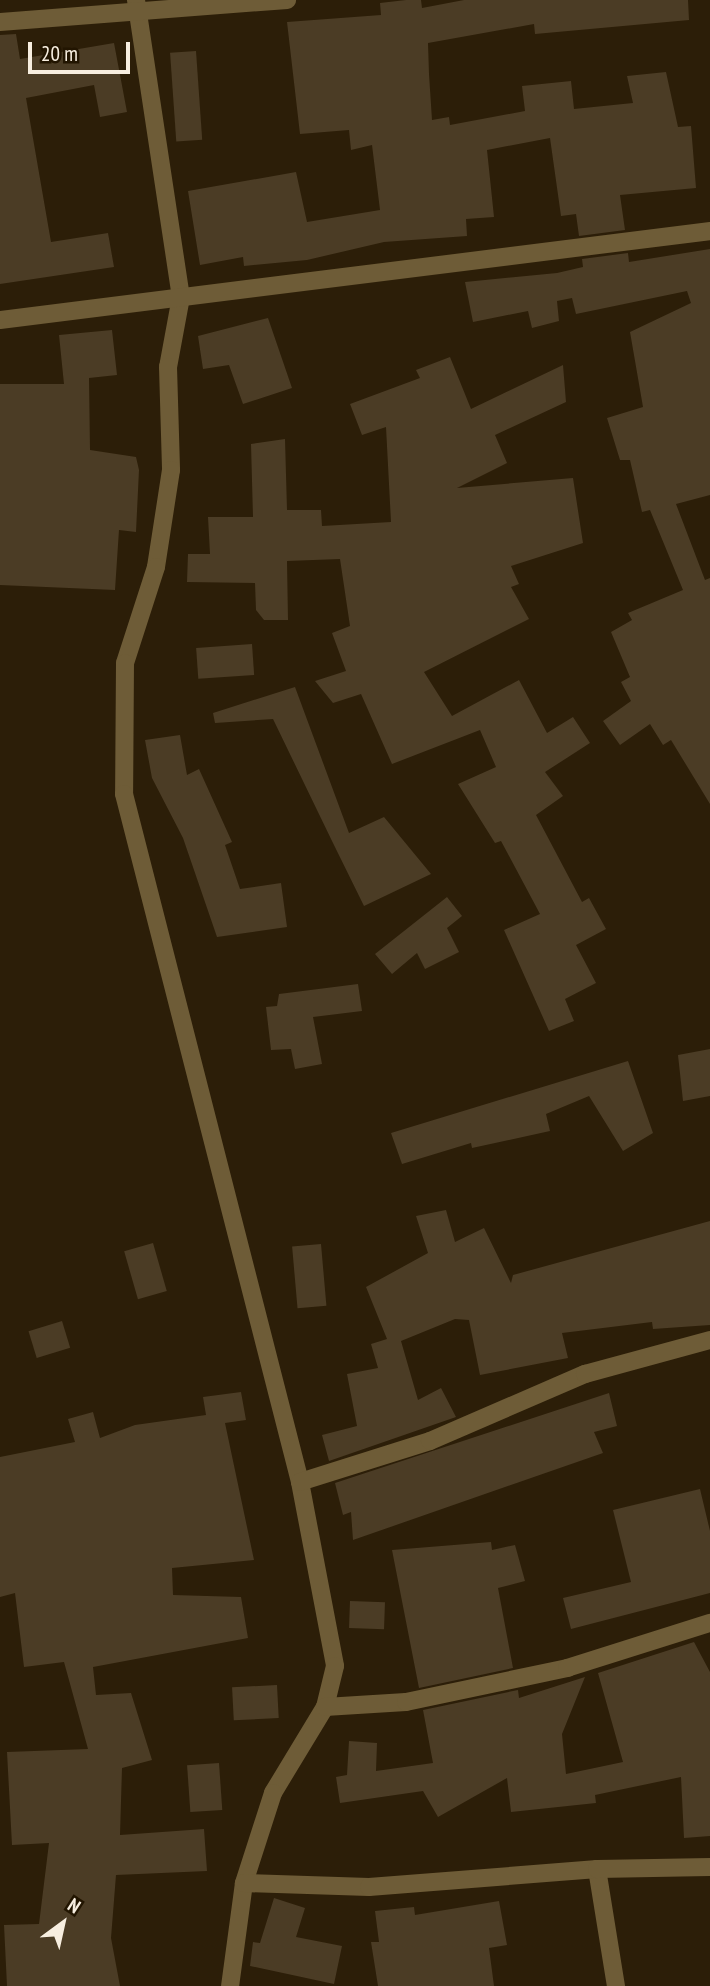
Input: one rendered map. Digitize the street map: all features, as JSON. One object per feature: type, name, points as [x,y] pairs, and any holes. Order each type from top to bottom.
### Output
[{"type":"street","points":[[0,22],[137,5],[287,0]]},
{"type":"street","points":[[137,5],[181,298],[168,367],[171,470],[156,567],[125,663],[124,794],[300,1482],[335,1667],[324,1707],[272,1793],[244,1883],[230,1986]]},
{"type":"street","points":[[0,320],[710,231]]},
{"type":"street","points":[[300,1482],[430,1441],[584,1374],[710,1340]]},
{"type":"street","points":[[324,1707],[406,1702],[567,1668],[710,1623]]},
{"type":"street","points":[[244,1883],[369,1887],[597,1869],[710,1867]]},
{"type":"street","points":[[597,1869],[616,1986]]},
{"type":"building","points":[[421,0],[422,8],[464,0],[688,0],[689,20],[535,34],[534,24],[428,43],[429,74],[432,120],[449,117],[450,125],[525,111],[522,86],[571,81],[574,109],[633,103],[627,76],[666,72],[678,127],[691,126],[696,188],[620,195],[625,230],[579,236],[576,214],[561,216],[550,138],[487,150],[494,217],[466,219],[467,236],[384,242],[307,260],[244,266],[243,257],[200,265],[188,191],[296,172],[307,222],[380,210],[372,145],[351,150],[349,130],[300,134],[287,22],[381,15],[380,3]]},
{"type":"building","points":[[16,34],[20,59],[114,43],[127,112],[100,117],[94,85],[26,98],[51,242],[108,233],[114,267],[0,284],[0,35]]},
{"type":"building","points":[[196,51],[202,140],[176,142],[170,53]]},
{"type":"building","points":[[710,249],[710,495],[676,504],[705,580],[710,578],[710,804],[671,740],[663,745],[650,724],[620,745],[603,721],[631,701],[621,682],[630,677],[611,632],[632,620],[628,613],[683,590],[650,510],[642,512],[630,460],[620,460],[607,418],[643,407],[630,332],[691,303],[687,291],[576,314],[572,298],[557,301],[559,321],[532,328],[528,311],[473,322],[465,282],[557,273],[583,267],[582,259],[628,253],[629,262]]},
{"type":"building","points":[[268,318],[292,388],[243,404],[229,365],[203,369],[198,336]]},
{"type":"building","points":[[112,330],[117,375],[89,378],[90,450],[136,457],[139,470],[136,532],[119,530],[115,590],[0,585],[0,384],[64,384],[59,335]]},
{"type":"building","points":[[450,357],[471,409],[563,365],[566,402],[495,435],[507,463],[457,488],[573,478],[583,543],[511,566],[519,584],[511,587],[529,619],[424,672],[452,716],[519,680],[547,733],[573,717],[590,743],[545,772],[563,796],[536,815],[582,902],[589,898],[606,929],[576,945],[596,983],[565,999],[574,1021],[549,1031],[504,930],[540,914],[501,841],[495,843],[458,784],[496,767],[480,730],[392,764],[361,694],[333,703],[315,681],[346,671],[332,633],[350,626],[340,559],[287,561],[288,620],[264,620],[256,610],[255,583],[187,582],[188,554],[210,554],[208,517],[253,517],[251,444],[285,439],[287,510],[321,510],[322,526],[391,522],[386,427],[362,435],[350,404],[420,378],[416,370]]},
{"type":"building","points":[[252,644],[254,675],[198,679],[196,648]]},
{"type":"building","points":[[295,687],[349,833],[384,817],[431,874],[364,906],[273,719],[215,723],[213,713]]},
{"type":"building","points":[[180,735],[187,775],[199,769],[232,842],[225,845],[240,889],[281,883],[287,927],[217,937],[183,838],[152,778],[145,740]]},
{"type":"building","points":[[447,897],[462,916],[447,928],[459,952],[425,969],[417,953],[392,974],[375,954]]},
{"type":"building","points":[[358,984],[362,1011],[313,1017],[322,1064],[295,1069],[291,1049],[271,1050],[266,1007],[277,1006],[279,994]]},
{"type":"building","points":[[710,1049],[710,1096],[683,1101],[678,1055]]},
{"type":"building","points":[[628,1061],[653,1133],[623,1151],[589,1096],[546,1114],[550,1131],[472,1148],[471,1143],[402,1164],[391,1133]]},
{"type":"building","points":[[446,1210],[455,1242],[484,1228],[511,1283],[513,1275],[710,1221],[710,1325],[653,1329],[652,1322],[562,1333],[568,1358],[480,1375],[469,1320],[455,1319],[401,1341],[418,1400],[441,1388],[456,1417],[329,1461],[322,1435],[357,1426],[347,1374],[378,1368],[371,1344],[387,1339],[366,1287],[428,1253],[416,1216]]},
{"type":"building","points":[[153,1243],[167,1291],[138,1299],[124,1251]]},
{"type":"building","points":[[321,1244],[326,1306],[298,1308],[292,1247]]},
{"type":"building","points":[[62,1321],[70,1348],[37,1358],[29,1331]]},
{"type":"building","points":[[241,1392],[246,1420],[225,1423],[254,1560],[172,1568],[173,1595],[241,1597],[248,1638],[93,1667],[96,1695],[131,1693],[152,1760],[122,1768],[120,1835],[204,1829],[207,1871],[116,1875],[111,1938],[120,1986],[7,1986],[4,1925],[39,1924],[49,1843],[12,1845],[7,1752],[88,1749],[64,1662],[24,1667],[15,1593],[0,1597],[0,1457],[75,1442],[68,1419],[93,1412],[100,1438],[135,1425],[206,1415],[203,1397]]},
{"type":"building","points":[[609,1393],[617,1426],[594,1432],[603,1453],[353,1540],[351,1512],[343,1515],[335,1483]]},
{"type":"building","points":[[700,1489],[710,1531],[710,1593],[571,1629],[563,1598],[631,1582],[613,1510]]},
{"type":"building","points":[[491,1542],[492,1550],[515,1545],[525,1581],[498,1588],[513,1668],[419,1688],[392,1550]]},
{"type":"building","points":[[350,1601],[385,1602],[384,1629],[349,1628]]},
{"type":"building","points":[[694,1642],[710,1672],[710,1836],[684,1838],[681,1777],[595,1795],[596,1803],[511,1812],[507,1778],[438,1817],[423,1791],[340,1803],[336,1777],[347,1775],[349,1741],[377,1743],[376,1771],[433,1763],[423,1710],[518,1690],[519,1698],[585,1677],[562,1734],[566,1774],[623,1762],[598,1673]]},
{"type":"building","points":[[277,1685],[279,1718],[234,1720],[232,1687]]},
{"type":"building","points":[[219,1763],[222,1810],[190,1812],[187,1765]]},
{"type":"building","points":[[274,1898],[305,1908],[296,1937],[342,1946],[334,1984],[250,1966],[253,1942],[260,1943]]},
{"type":"building","points":[[499,1901],[507,1945],[489,1948],[494,1986],[378,1986],[371,1942],[379,1942],[375,1911],[414,1907],[415,1915]]}]
